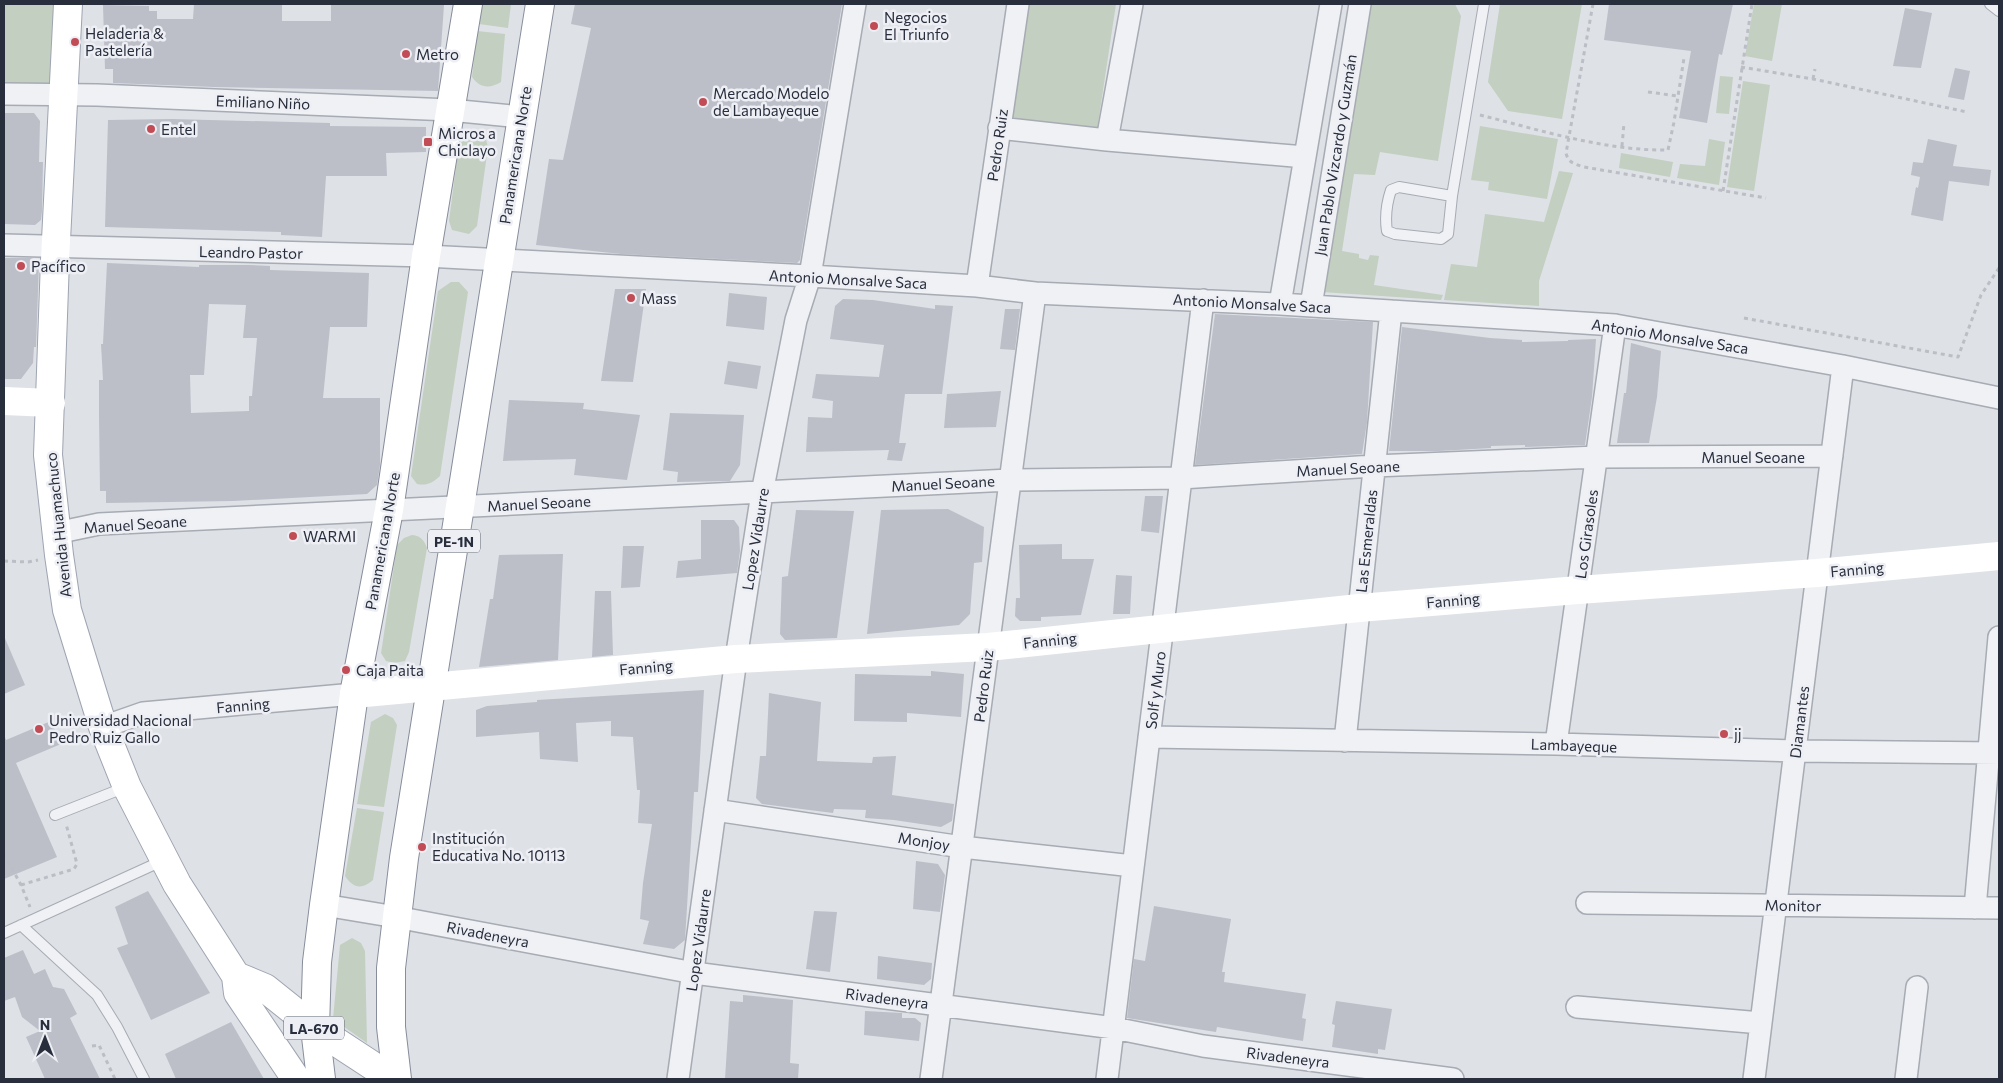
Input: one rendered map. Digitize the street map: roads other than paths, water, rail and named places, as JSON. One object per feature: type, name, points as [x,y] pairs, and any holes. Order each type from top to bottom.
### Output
[{"type":"main road","name":"Avenida Huamachuco","points":[[68,4],[48,455],[56,533],[67,610],[103,727],[127,787],[177,884],[236,976],[238,993],[296,1079]]},
{"type":"main road","name":"Panamericana Norte","points":[[321,1079],[315,1028],[317,962],[324,906],[354,694],[389,510],[426,256],[468,4]]},
{"type":"main road","name":"Panamericana Norte","points":[[395,1079],[391,1027],[391,968],[396,917],[430,688],[540,4]]},
{"type":"main road","points":[[4,401],[51,403]]},
{"type":"main road","name":"Fanning","points":[[354,694],[736,659],[988,647],[1359,608],[1817,573],[1999,556]]},
{"type":"main road","name":"LA-670","points":[[236,976],[264,988],[315,1028],[395,1079]]},
{"type":"street","name":"Lopez Vidaurre","points":[[678,1079],[736,659],[762,492],[796,320],[810,276],[855,4]]},
{"type":"street","name":"Pedro Ruiz","points":[[976,286],[1018,4]]},
{"type":"street","points":[[1107,140],[1132,4]]},
{"type":"street","name":"Juan Pablo Vizcardo y Guzmán","points":[[1280,304],[1332,4]]},
{"type":"street","name":"Juan Pablo Vizcardo y Guzmán","points":[[1310,306],[1360,4]]},
{"type":"street","name":"Emiliano Niño","points":[[4,94],[450,110],[521,117]]},
{"type":"street","points":[[999,128],[1107,140],[1305,157]]},
{"type":"street","name":"Leandro Pastor","points":[[4,245],[426,256],[498,260]]},
{"type":"street","name":"Antonio Monsalve Saca","points":[[498,260],[810,276],[976,286],[1035,293],[1280,304],[1615,325],[1843,366],[1999,398]]},
{"type":"street","name":"Pedro Ruiz","points":[[931,1079],[1035,293]]},
{"type":"street","name":"Solf y Muro","points":[[1107,1079],[1203,300]]},
{"type":"street","name":"Las Esmeraldas","points":[[1345,741],[1391,312]]},
{"type":"street","name":"Los Girasoles","points":[[1556,744],[1615,325]]},
{"type":"street","name":"Diamantes","points":[[1754,1079],[1843,366]]},
{"type":"street","name":"Manuel Seoane","points":[[56,533],[99,524],[1010,480],[1181,478],[1374,466],[1597,457],[1832,456]]},
{"type":"street","points":[[1975,908],[1994,753],[1999,637]]},
{"type":"street","name":"Fanning","points":[[103,727],[143,713],[354,694]]},
{"type":"street","name":"Lambayeque","points":[[1149,737],[1556,744],[1795,751],[1994,753]]},
{"type":"street","name":"Monjoy","points":[[715,810],[962,847],[1133,866]]},
{"type":"street","name":"Monitor","points":[[1587,903],[1999,908]]},
{"type":"street","name":"Rivadeneyra","points":[[324,906],[396,917],[694,974],[1114,1028],[1203,1046],[1409,1076],[1453,1079]]},
{"type":"street","points":[[1906,1079],[1917,988]]},
{"type":"street","points":[[1577,1007],[1761,1023]]},
{"type":"lane","points":[[1452,196],[1399,187],[1391,190],[1388,198],[1387,231],[1395,234],[1441,238],[1448,234],[1452,196],[1484,4]]},
{"type":"lane","points":[[1990,4],[1999,11]]},
{"type":"lane","points":[[59,813],[127,787]]},
{"type":"lane","points":[[4,933],[165,860]]},
{"type":"lane","points":[[21,925],[97,995],[117,1027],[144,1079]]},
{"type":"place","name":"Negocios El Triunfo","points":[[874,26]]},
{"type":"place","name":"Heladeria & Pastelería","points":[[75,42]]},
{"type":"place","name":"Metro","points":[[406,54]]},
{"type":"place","name":"Mercado Modelo de Lambayeque","points":[[703,102]]},
{"type":"place","name":"Entel","points":[[151,129]]},
{"type":"place","name":"Micros a Chiclayo","points":[[428,142]]},
{"type":"place","name":"Pacífico","points":[[21,266]]},
{"type":"place","name":"Mass","points":[[631,298]]},
{"type":"place","name":"WARMI","points":[[293,536]]},
{"type":"place","name":"Caja Paita","points":[[346,670]]},
{"type":"place","name":"Universidad Nacional Pedro Ruiz Gallo","points":[[39,729]]},
{"type":"place","name":"jj","points":[[1724,734]]},
{"type":"place","name":"Institución Educativa No. 10113","points":[[422,847]]}]
